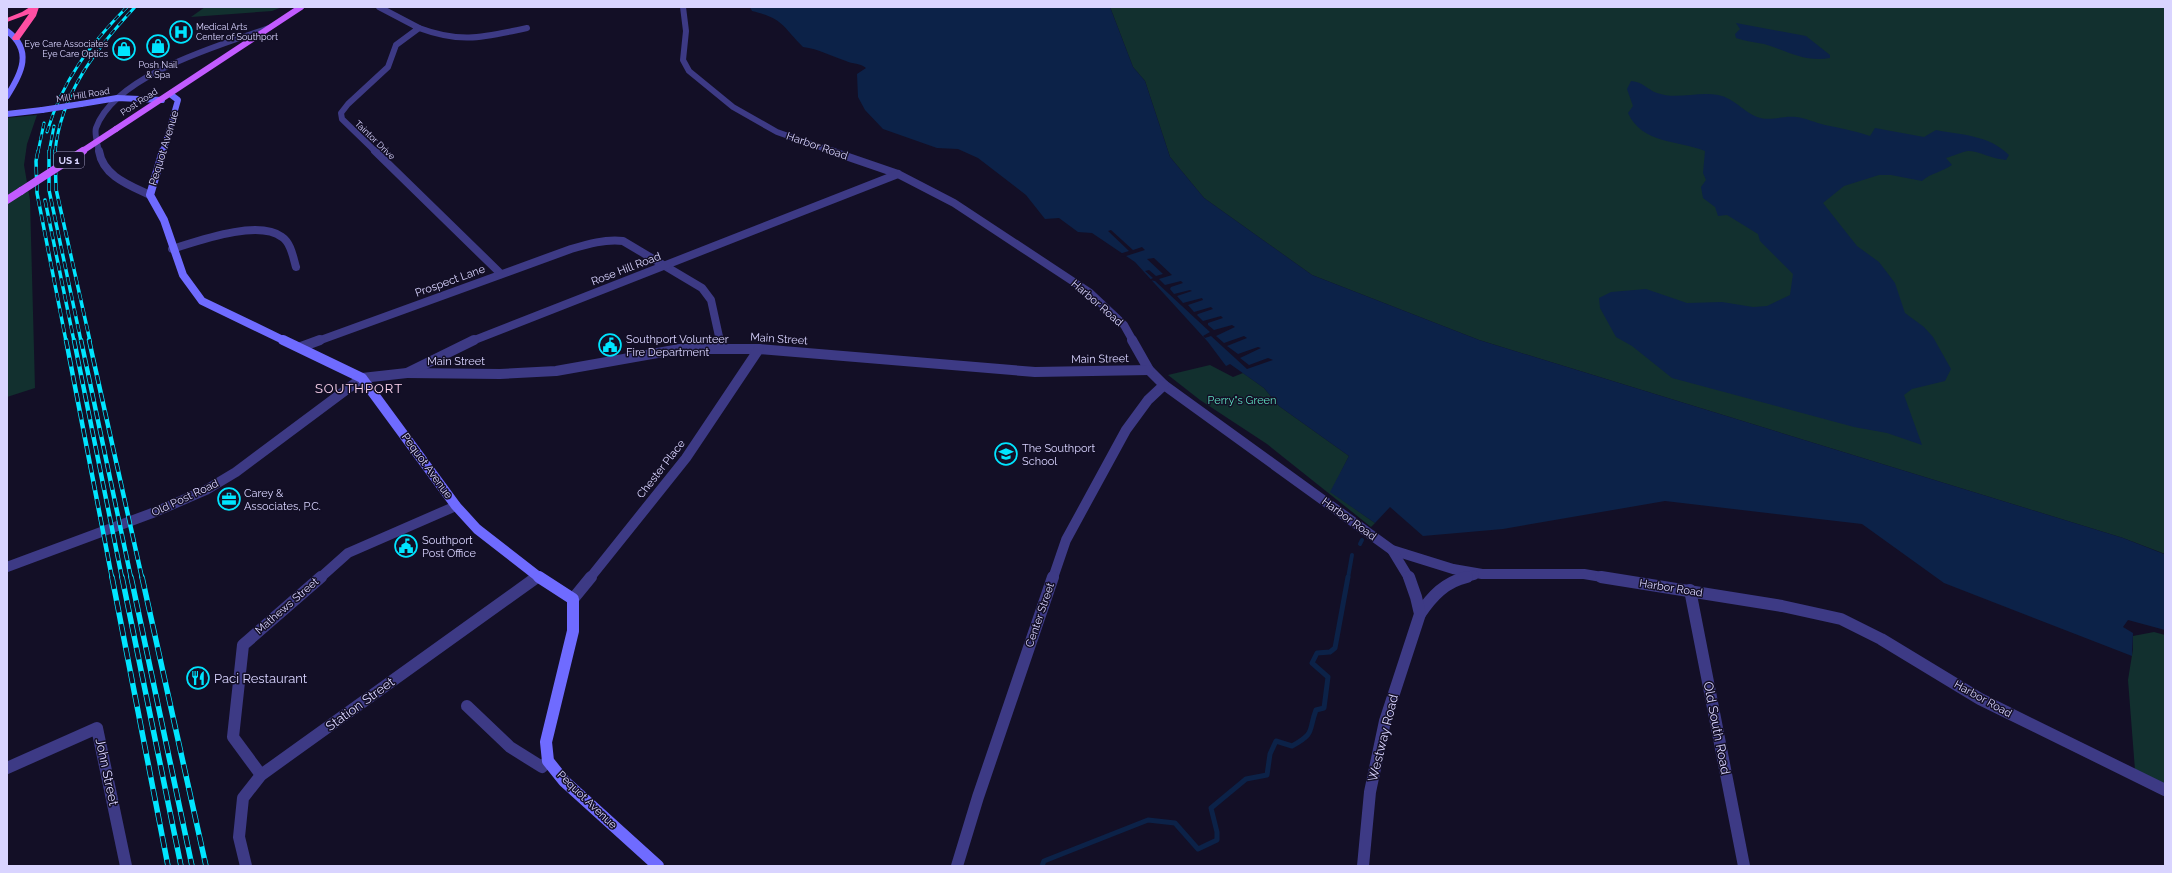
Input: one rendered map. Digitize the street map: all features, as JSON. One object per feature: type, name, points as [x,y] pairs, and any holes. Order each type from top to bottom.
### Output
[{"type":"highway","points":[[7,20],[28,13],[34,7]]},
{"type":"highway","points":[[16,38],[32,16],[34,7]]},
{"type":"main road","name":"Post Road","points":[[7,200],[162,100],[301,7]]},
{"type":"street","points":[[379,7],[419,28],[446,37],[457,38],[487,35],[527,28]]},
{"type":"street","name":"Harbor Road","points":[[683,7],[686,31],[683,60],[689,71],[704,85],[733,107],[777,132],[898,174],[954,203],[1089,292],[1124,325],[1149,370],[1164,385],[1392,550],[1453,569],[1482,574],[1584,574],[1782,606],[1841,619],[1881,639],[1980,699],[2165,790]]},
{"type":"street","points":[[150,195],[123,182],[106,170],[100,160],[95,130],[103,115],[123,92],[148,75],[269,28]]},
{"type":"street","name":"Taintor Drive","points":[[419,28],[396,45],[388,67],[348,104],[341,113],[342,119],[501,274]]},
{"type":"street","points":[[7,31],[16,38],[22,49],[22,58],[17,80],[7,96]]},
{"type":"street","name":"Pequot Avenue","points":[[170,94],[178,100],[150,195],[158,205],[172,249],[190,288],[202,301],[241,321],[301,347],[362,378],[456,506],[477,529],[538,576],[573,599],[573,631],[546,742],[548,762],[564,781],[658,866]]},
{"type":"street","name":"Mill Hill Road","points":[[7,114],[118,98],[162,100]]},
{"type":"street","name":"Rose Hill Road","points":[[362,378],[407,373],[428,361],[469,342],[898,174]]},
{"type":"street","points":[[172,249],[232,233],[247,231],[273,233],[286,241],[296,266]]},
{"type":"street","name":"Prospect Lane","points":[[301,347],[501,274],[593,243],[607,240],[623,241],[666,266]]},
{"type":"street","points":[[666,266],[702,288],[711,300],[722,348]]},
{"type":"street","name":"Main Street","points":[[407,373],[469,374],[556,371],[607,364],[668,351],[722,348],[760,349],[1034,372],[1149,370]]},
{"type":"street","name":"Chester Place","points":[[573,599],[686,458],[760,349]]},
{"type":"street","name":"Old Post Road","points":[[7,567],[155,512],[206,490],[242,467],[362,378]]},
{"type":"street","name":"Center Street","points":[[957,866],[978,796],[1066,540],[1136,414],[1157,390],[1164,385]]},
{"type":"street","name":"Mathews Street","points":[[261,775],[233,737],[238,678],[243,645],[348,553],[456,506]]},
{"type":"street","name":"Westway Road","points":[[1392,550],[1401,561],[1413,586],[1418,598],[1420,614]]},
{"type":"street","name":"Westway Road","points":[[1363,866],[1370,792],[1385,721],[1420,614],[1429,600],[1441,587],[1464,577],[1482,574]]},
{"type":"street","name":"Station Street","points":[[246,866],[239,837],[243,798],[261,775],[538,576]]},
{"type":"street","name":"Old South Road","points":[[1690,590],[1744,866]]},
{"type":"street","points":[[467,706],[510,747],[542,767],[548,762]]},
{"type":"street","name":"John Street","points":[[7,768],[97,728],[126,866]]},
{"type":"green space","points":[[205,7],[282,7],[272,11],[191,17]]},
{"type":"green space","points":[[1110,7],[2165,7],[2165,554],[2123,538],[1479,340],[1312,275],[1204,198],[1170,157],[1145,81],[1133,67]]},
{"type":"green space","points":[[37,115],[27,144],[24,165],[30,200],[35,388],[7,397],[7,118]]},
{"type":"green space","name":"Perry\"s Green","points":[[1210,365],[1233,377],[1243,373],[1264,388],[1279,406],[1349,456],[1331,492],[1375,523],[1371,527],[1267,444],[1200,400],[1168,375]]},
{"type":"green space","points":[[2154,632],[2165,635],[2165,784],[2135,770],[2128,680],[2133,649],[2133,636]]},
{"type":"water","points":[[750,7],[1110,7],[1133,67],[1145,81],[1170,157],[1204,198],[1312,275],[1479,340],[2123,538],[2164,554],[2165,630],[2128,620],[2123,627],[2133,633],[2132,656],[1944,583],[1862,524],[1665,501],[1503,529],[1423,536],[1390,507],[1375,523],[1330,492],[1349,456],[1279,406],[1264,388],[1230,364],[1226,366],[1208,342],[1135,262],[1092,233],[1078,232],[1059,218],[1045,219],[1026,195],[978,158],[958,149],[937,148],[883,129],[865,110],[858,97],[857,74],[866,68],[862,65],[848,62],[820,51],[803,47],[777,20],[752,11]]},
{"type":"water","points":[[1736,23],[1806,36],[1830,55],[1830,58],[1813,59],[1764,44],[1736,38],[1735,34],[1740,29]]},
{"type":"water","points":[[1631,81],[1642,84],[1657,93],[1665,95],[1718,95],[1729,99],[1757,117],[1767,119],[1791,117],[1807,119],[1870,136],[1875,128],[1924,137],[1936,130],[1965,135],[1993,143],[2009,155],[2006,160],[1968,151],[1946,158],[1952,165],[1922,181],[1891,175],[1879,175],[1844,186],[1823,203],[1857,246],[1879,262],[1895,283],[1905,313],[1924,327],[1933,337],[1951,369],[1945,381],[1912,389],[1904,395],[1922,445],[1887,433],[1854,427],[1672,378],[1632,346],[1616,337],[1600,308],[1599,298],[1611,292],[1646,289],[1687,303],[1722,302],[1753,307],[1767,306],[1790,295],[1793,274],[1760,241],[1758,234],[1727,215],[1718,216],[1715,207],[1703,198],[1701,187],[1706,180],[1703,173],[1705,151],[1694,147],[1661,140],[1651,136],[1634,123],[1628,113],[1633,106],[1627,89]]},
{"type":"pier","points":[[1111,230],[1133,250],[1142,247],[1145,250],[1123,257],[1119,254],[1129,251],[1108,231]]},
{"type":"pier","points":[[1154,258],[1172,275],[1159,279],[1165,285],[1181,281],[1183,283],[1171,287],[1170,289],[1174,294],[1190,290],[1192,291],[1177,296],[1183,303],[1202,298],[1203,300],[1188,305],[1194,312],[1211,307],[1213,309],[1197,315],[1203,321],[1221,316],[1223,318],[1208,323],[1208,325],[1214,330],[1232,325],[1235,327],[1216,336],[1224,343],[1244,336],[1247,338],[1227,346],[1238,354],[1258,347],[1261,348],[1240,358],[1249,365],[1268,358],[1273,360],[1247,369],[1211,336],[1205,338],[1203,336],[1210,332],[1155,281],[1149,280],[1153,278],[1145,271],[1149,270],[1156,276],[1163,274],[1147,259]]},
{"type":"waterway","points":[[1360,544],[1362,540]]},
{"type":"waterway","points":[[1348,578],[1352,555]]},
{"type":"waterway","points":[[1042,866],[1044,861],[1148,820],[1175,823],[1198,849],[1217,840],[1217,832],[1211,808],[1246,779],[1267,775],[1270,754],[1276,741],[1292,746],[1300,742],[1310,731],[1316,710],[1324,708],[1328,677],[1312,663],[1317,653],[1330,652],[1335,648],[1348,577]]},
{"type":"railway","points":[[47,132],[53,113],[69,79],[89,50],[113,21],[127,7]]},
{"type":"railway","points":[[55,152],[65,110],[73,91],[94,56],[135,7]]},
{"type":"railway","points":[[38,152],[44,123]]},
{"type":"railway","points":[[49,152],[54,126]]},
{"type":"railway","points":[[38,151],[36,161],[37,193],[66,341]]},
{"type":"railway","points":[[49,152],[49,190],[81,341]]},
{"type":"railway","points":[[55,152],[56,189],[90,341]]},
{"type":"railway","points":[[45,200],[74,341]]},
{"type":"railway","points":[[66,340],[112,578]]},
{"type":"railway","points":[[74,340],[122,578]]},
{"type":"railway","points":[[81,340],[131,578]]},
{"type":"railway","points":[[89,340],[142,578]]},
{"type":"railway","points":[[112,577],[168,866]]},
{"type":"railway","points":[[122,577],[181,866]]},
{"type":"railway","points":[[131,577],[192,866]]},
{"type":"railway","points":[[142,577],[206,866]]},
{"type":"place","name":"Medical Arts Center of Southport","points":[[181,32]]},
{"type":"place","name":"Posh Nail & Spa","points":[[158,46]]},
{"type":"place","name":"Eye Care Associates Eye Care Optics","points":[[124,49]]},
{"type":"place","name":"Southport Volunteer Fire Department","points":[[610,345]]},
{"type":"place","name":"The Southport School","points":[[1006,454]]},
{"type":"place","name":"Carey & Associates, P.C.","points":[[229,499]]},
{"type":"place","name":"Southport Post Office","points":[[406,546]]},
{"type":"place","name":"Paci Restaurant","points":[[198,678]]},
{"type":"district","name":"SOUTHPORT","points":[[359,388]]}]
